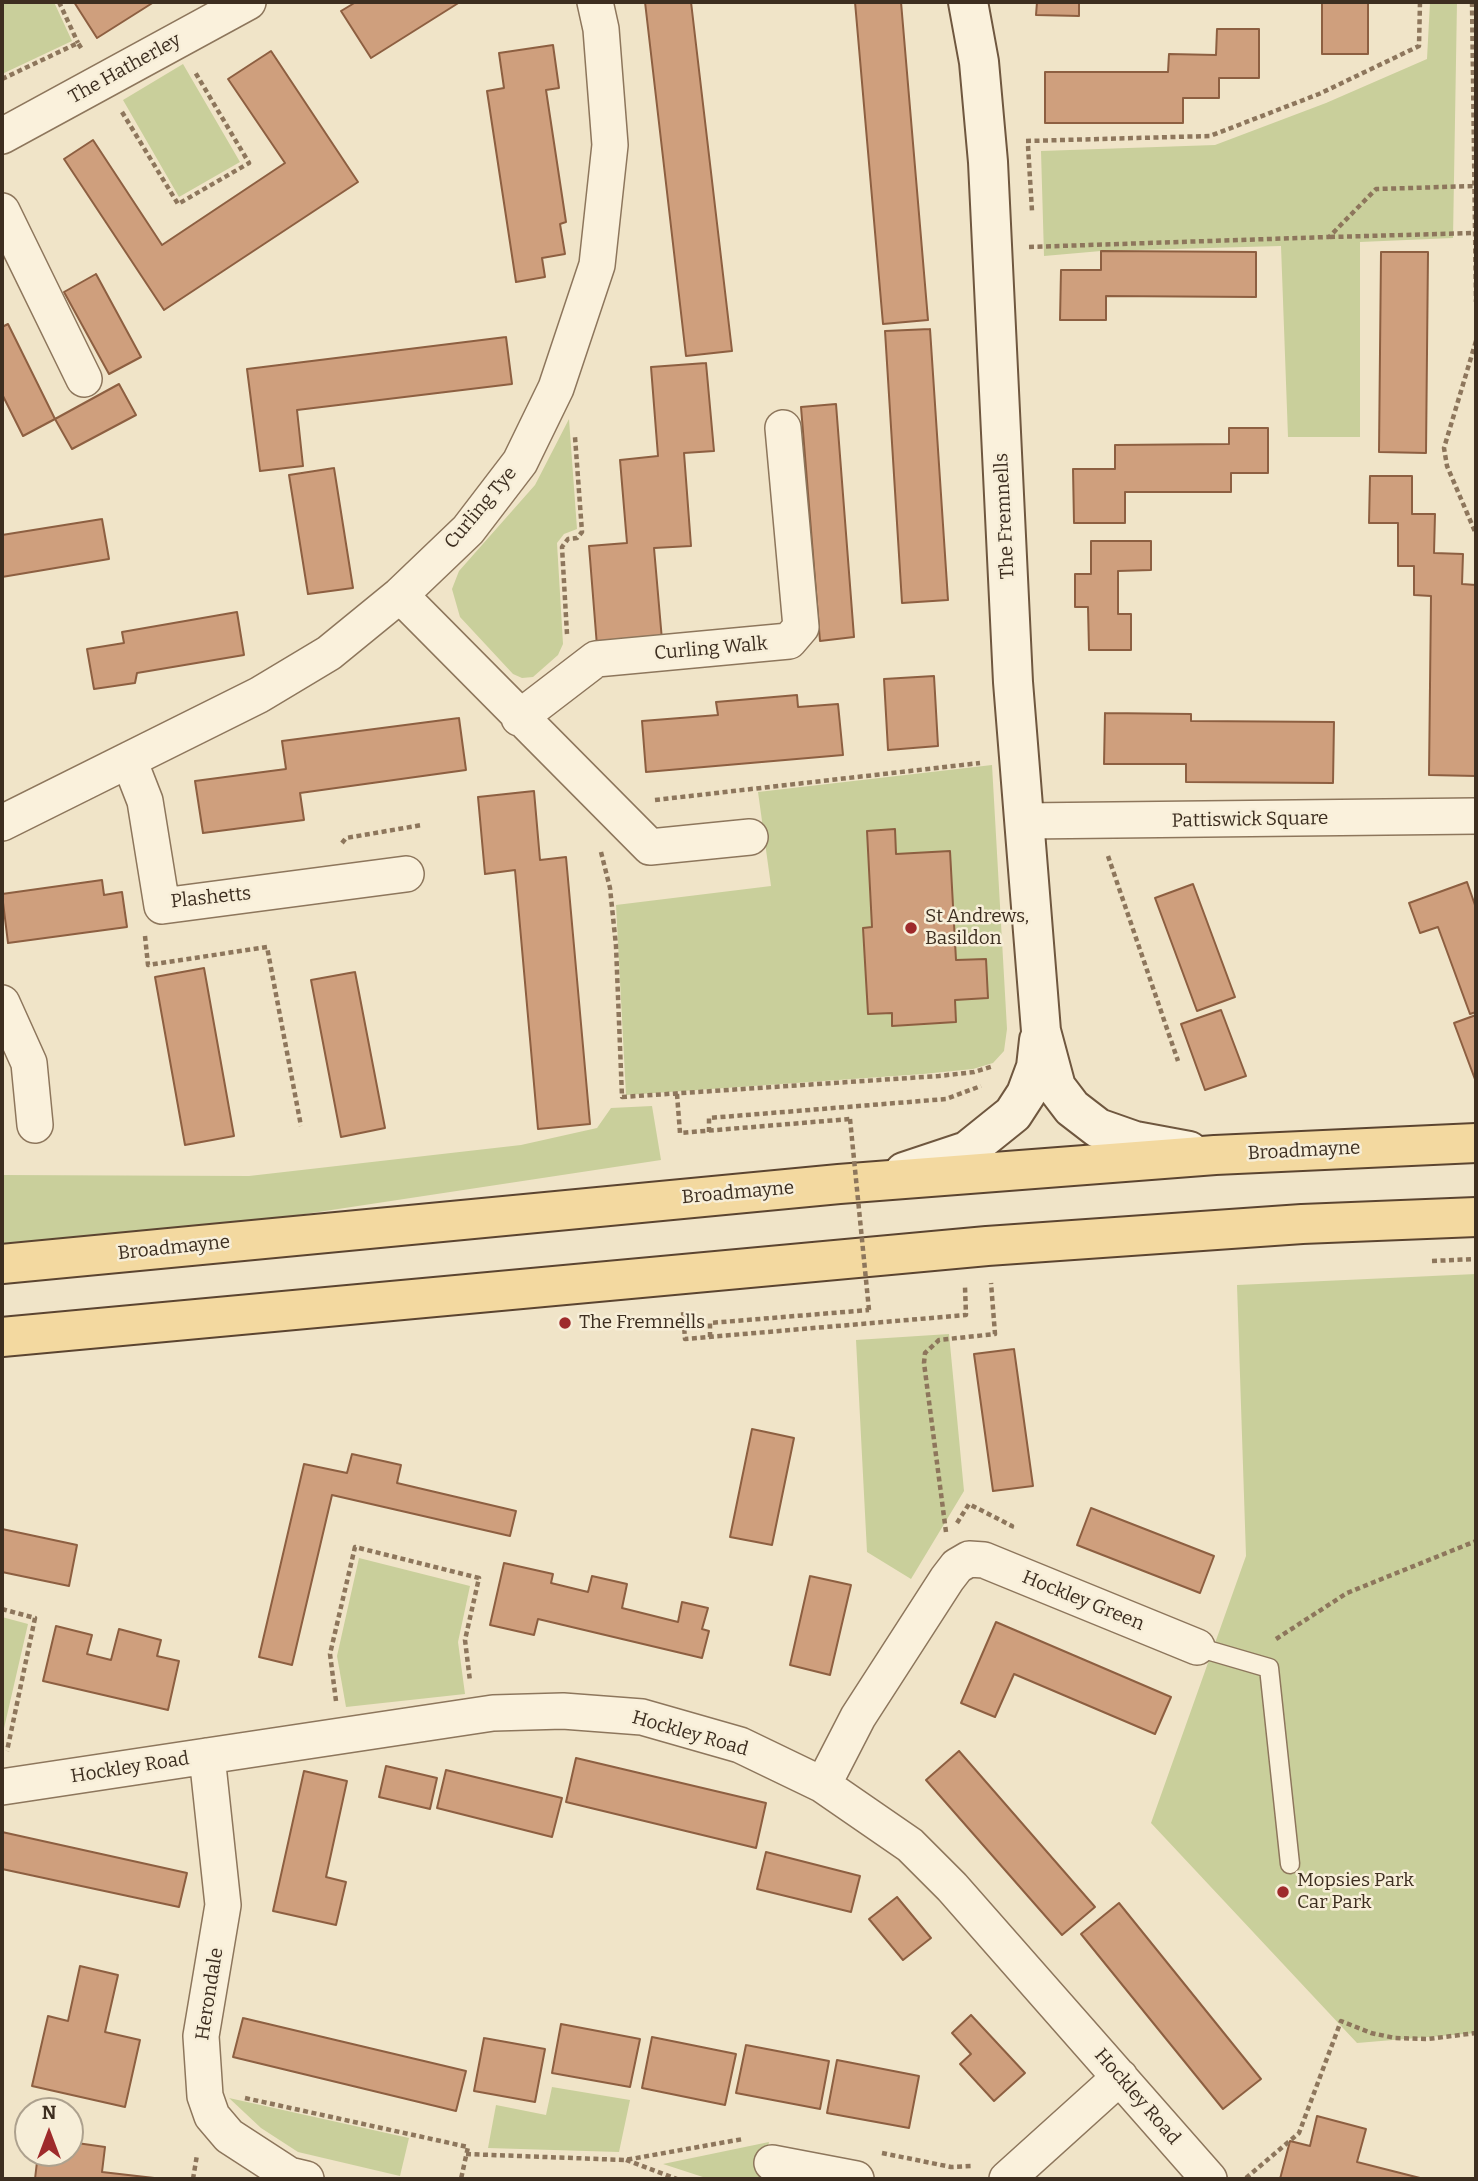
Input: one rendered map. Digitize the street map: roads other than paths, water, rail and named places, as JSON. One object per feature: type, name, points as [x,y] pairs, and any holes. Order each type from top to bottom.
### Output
[{"type":"main road","name":"Broadmayne","points":[[2,1264],[839,1184],[1215,1155],[1476,1143]]},
{"type":"main road","points":[[2,1337],[987,1246],[1302,1224],[1476,1217]]},
{"type":"street","name":"The Hatherley","points":[[2,136],[248,2]]},
{"type":"street","name":"Curling Tye","points":[[2,823],[282,681],[328,653],[400,595],[468,530],[520,462],[556,388],[597,265],[610,145],[601,29],[595,2]]},
{"type":"street","name":"The Fremnells","points":[[968,2],[979,62],[990,187],[1007,575],[1041,1031],[1056,1087],[1072,1108],[1098,1128],[1135,1141],[1215,1155]]},
{"type":"street","points":[[2,211],[84,380]]},
{"type":"street","name":"Curling Walk","points":[[519,718],[596,659],[789,641],[801,626],[783,428]]},
{"type":"street","points":[[400,595],[519,718],[650,847],[750,837]]},
{"type":"street","name":"Plashetts","points":[[129,760],[145,801],[162,906],[406,874]]},
{"type":"street","name":"Pattiswick Square","points":[[1024,821],[1476,816]]},
{"type":"street","points":[[2,1003],[30,1063],[35,1125]]},
{"type":"street","name":"The Fremnells","points":[[839,1184],[909,1171],[967,1151],[992,1133],[1013,1114],[1026,1094],[1036,1067],[1041,1031]]},
{"type":"street","name":"Hockley Green","points":[[823,1785],[858,1717],[939,1591],[957,1566],[969,1559],[984,1560],[1196,1647]]},
{"type":"street","name":"Hockley Road","points":[[3,1775],[207,1756],[493,1713],[563,1711],[642,1717],[740,1745],[823,1785],[910,1845],[952,1887],[1209,2179]]},
{"type":"street","name":"Herondale","points":[[207,1756],[223,1905],[201,2036],[205,2096],[212,2116],[229,2136],[289,2175],[306,2179]]},
{"type":"street","points":[[993,2172],[1120,2077]]},
{"type":"street","points":[[762,2150],[864,2165]]},
{"type":"lane","name":"Hockley Green","points":[[1196,1647],[1269,1668],[1290,1864]]},
{"type":"place","name":"St Andrews, Basildon","points":[[911,928]]},
{"type":"place","name":"The Fremnells","points":[[565,1323]]},
{"type":"place","name":"Mopsies Park Car Park","points":[[1283,1892]]}]
